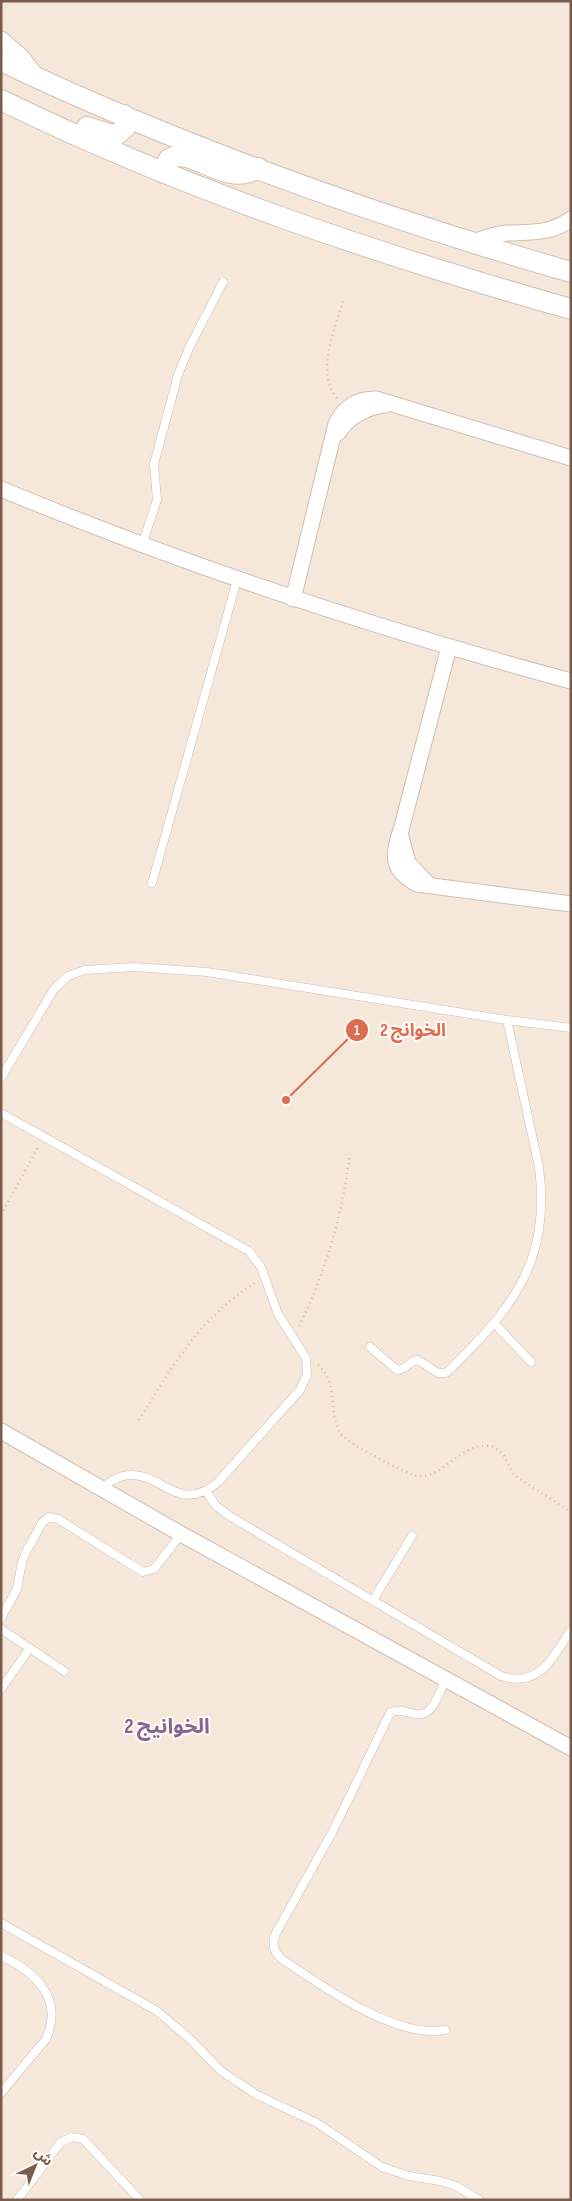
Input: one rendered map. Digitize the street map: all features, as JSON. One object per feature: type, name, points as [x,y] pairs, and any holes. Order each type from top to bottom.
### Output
[{"type":"street","points":[[1,39],[22,57],[38,78]]},
{"type":"street","points":[[1,61],[124,115],[363,208],[470,243],[571,272]]},
{"type":"street","points":[[1,100],[164,173],[365,245],[571,309]]},
{"type":"street","points":[[40,119],[60,117],[115,136],[125,128],[126,119],[124,115]]},
{"type":"street","points":[[164,173],[164,168],[169,159],[178,155],[234,174],[246,174],[258,168]]},
{"type":"street","points":[[470,243],[492,235],[537,233],[550,230],[571,219]]},
{"type":"street","points":[[293,599],[336,424],[340,415],[348,407],[366,399],[376,399],[571,458]]},
{"type":"street","points":[[333,441],[339,430],[358,414],[368,409],[393,405]]},
{"type":"street","points":[[1,489],[142,545],[293,599],[449,647],[571,681]]},
{"type":"street","points":[[449,647],[396,845],[394,854],[396,864],[408,879],[417,884],[571,904]]},
{"type":"street","points":[[1,1431],[181,1534],[571,1748]]},
{"type":"lane","points":[[142,545],[156,500],[154,464],[178,375],[223,282]]},
{"type":"lane","points":[[152,883],[237,580]]},
{"type":"lane","points":[[1,1078],[54,989],[68,976],[85,970],[134,967],[207,972],[507,1020],[571,1028]]},
{"type":"lane","points":[[370,1347],[397,1370],[403,1369],[411,1362],[418,1360],[435,1372],[442,1374],[449,1370],[494,1323],[522,1284],[532,1262],[542,1215],[539,1167],[507,1020]]},
{"type":"lane","points":[[1,1113],[240,1246],[256,1258],[278,1314],[292,1339],[306,1358],[307,1375],[300,1390],[218,1482],[206,1491],[185,1495],[140,1476],[131,1475],[121,1476],[101,1488]]},
{"type":"lane","points":[[494,1323],[531,1362]]},
{"type":"lane","points":[[206,1491],[216,1506],[231,1517],[501,1676],[525,1679],[541,1672],[571,1630]]},
{"type":"lane","points":[[1,1618],[17,1589],[20,1567],[26,1552],[42,1523],[49,1517],[58,1519],[142,1572],[154,1569],[181,1534]]},
{"type":"lane","points":[[373,1600],[412,1536]]},
{"type":"lane","points":[[1,1629],[64,1671]]},
{"type":"lane","points":[[1,1689],[30,1648]]},
{"type":"lane","points":[[445,2030],[423,2031],[390,2021],[361,2009],[283,1960],[276,1954],[273,1944],[276,1933],[333,1831],[390,1713],[398,1710],[418,1714],[426,1713],[432,1707],[446,1678]]},
{"type":"lane","points":[[1,1923],[157,2011],[190,2039],[222,2071],[257,2095],[317,2122],[382,2167],[409,2176],[440,2181],[456,2186],[479,2200]]},
{"type":"lane","points":[[1,1956],[20,1967],[42,1986],[47,1994],[52,2011],[50,2030],[46,2039],[1,2092]]},
{"type":"lane","points":[[17,2200],[61,2142],[72,2137],[83,2139],[140,2200]]},
{"type":"path","points":[[343,300],[326,365],[326,375],[333,394],[348,407]]},
{"type":"path","points":[[1,1214],[43,1137]]},
{"type":"path","points":[[292,1339],[307,1310],[331,1249],[341,1210],[350,1154]]},
{"type":"path","points":[[139,1420],[174,1364],[202,1326],[232,1299],[264,1277]]},
{"type":"path","points":[[306,1358],[320,1366],[328,1376],[338,1428],[349,1441],[419,1477],[433,1474],[462,1452],[492,1446],[503,1454],[514,1475],[571,1512]]},
{"type":"shaded area","points":[[1,1],[571,1],[571,2200],[1,2200]]},
{"type":"place","name":"الخوانج 2","points":[[286,1100]]},
{"type":"district","name":"الخوانيج 2","points":[[167,1726]]}]
